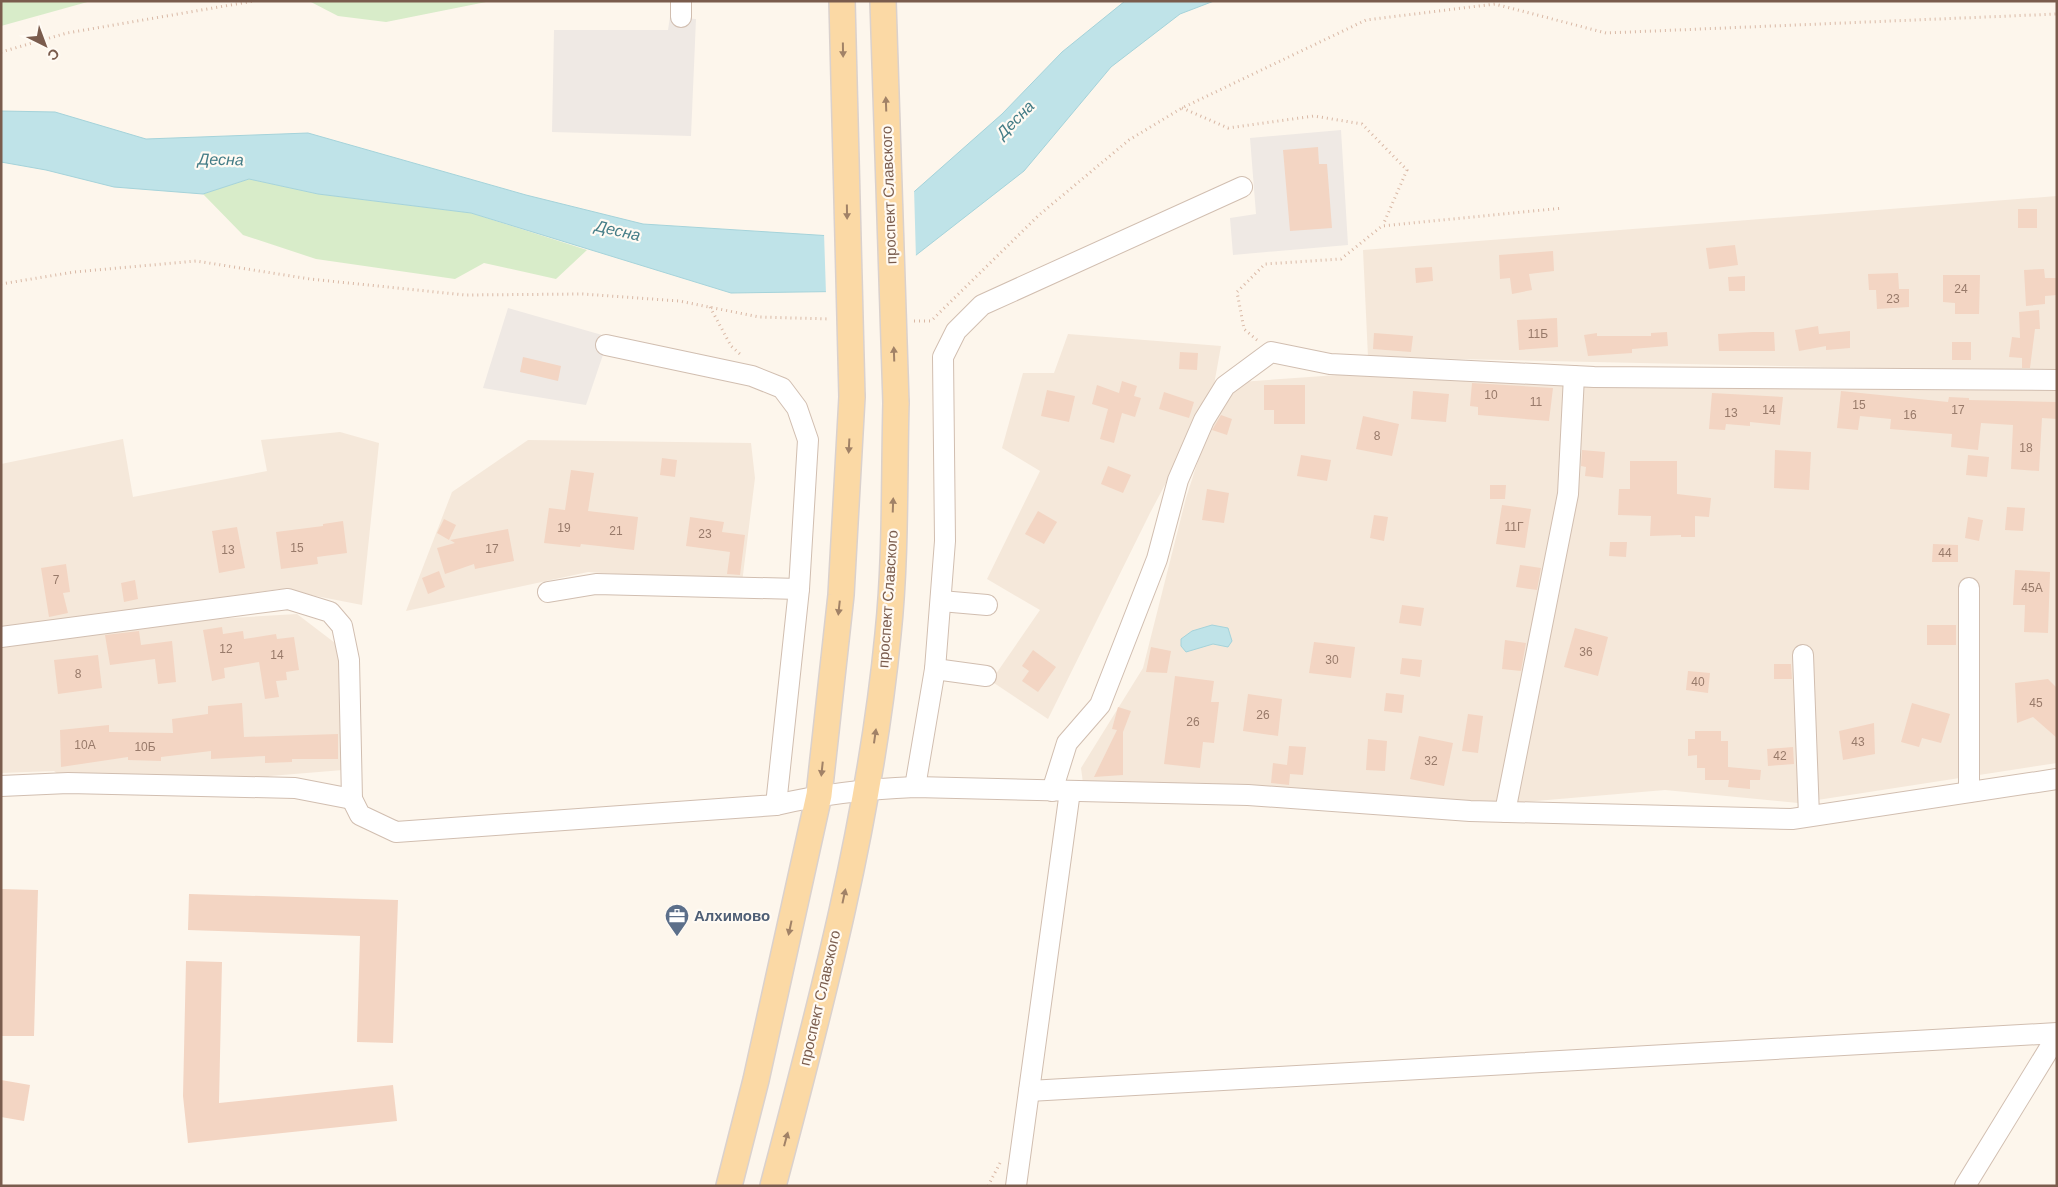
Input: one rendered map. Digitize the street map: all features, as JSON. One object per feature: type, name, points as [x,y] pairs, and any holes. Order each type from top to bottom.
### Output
[{"type":"main road","points":[[729,1186],[756,1080],[819,795],[841,595],[852,397],[842,1]]},
{"type":"main road","name":"проспект Славского","points":[[773,1186],[815,1028],[868,789],[888,635],[896,403],[883,1]]},
{"type":"street","points":[[915,787],[935,669],[946,541],[943,357],[956,331],[982,305],[1242,187]]},
{"type":"street","points":[[606,345],[752,376],[782,388],[797,408],[808,440],[799,589],[776,805]]},
{"type":"street","points":[[1016,1186],[1030,1092],[1067,743],[1100,705],[1157,559],[1178,480],[1204,420],[1224,386],[1271,352],[1330,364],[1574,376],[2057,380]]},
{"type":"street","points":[[1505,812],[1568,494],[1574,376]]},
{"type":"street","points":[[548,592],[596,584],[799,589]]},
{"type":"street","points":[[1969,588],[1969,792]]},
{"type":"street","points":[[1,637],[288,599],[330,612],[342,626],[349,660],[352,799],[360,815],[396,832],[776,805],[819,795],[868,789],[915,787],[1248,796],[1505,812],[1792,819],[2057,779]]},
{"type":"street","points":[[941,601],[987,605]]},
{"type":"street","points":[[1803,655],[1809,816]]},
{"type":"street","points":[[935,669],[986,676]]},
{"type":"street","points":[[1,786],[68,783],[295,788],[352,799]]},
{"type":"street","points":[[1030,1092],[2057,1035]]},
{"type":"street","points":[[1965,1186],[2057,1035]]},
{"type":"path","points":[[1,52],[67,33],[254,1]]},
{"type":"path","points":[[912,321],[931,321],[1039,215],[1129,140],[1182,108],[1366,20],[1495,4],[1606,33],[2057,14]]},
{"type":"path","points":[[1182,108],[1228,128],[1314,116],[1362,124],[1407,170],[1382,226],[1341,259],[1266,264],[1237,292],[1244,329],[1271,352]]},
{"type":"path","points":[[1382,226],[1563,208]]},
{"type":"path","points":[[1,284],[74,272],[196,262],[310,279],[466,295],[583,294],[679,301],[759,317],[835,319]]},
{"type":"path","points":[[709,307],[731,346],[744,358]]},
{"type":"shaded area","points":[[670,17],[696,19],[691,136],[552,132],[554,30],[668,30]]},
{"type":"shaded area","points":[[1341,130],[1348,245],[1233,255],[1230,218],[1256,214],[1250,138]]},
{"type":"shaded area","points":[[2057,196],[2057,372],[1368,357],[1363,250]]},
{"type":"shaded area","points":[[508,308],[609,337],[586,405],[483,388]]},
{"type":"shaded area","points":[[1068,334],[1221,346],[1212,396],[1150,513],[1048,719],[991,681],[1040,610],[987,579],[1040,471],[1002,448],[1023,373],[1054,373]]},
{"type":"shaded area","points":[[1366,373],[1572,382],[1832,389],[2057,387],[2057,763],[1798,803],[1665,790],[1499,804],[1083,783],[1081,768],[1143,668],[1186,498],[1214,411],[1240,382]]},
{"type":"shaded area","points":[[340,432],[379,443],[362,605],[280,589],[1,629],[1,464],[123,439],[133,497],[267,471],[261,440]]},
{"type":"shaded area","points":[[528,440],[751,443],[755,478],[742,583],[588,572],[406,611],[452,492]]},
{"type":"shaded area","points":[[297,614],[339,646],[343,770],[270,776],[260,781],[64,779],[54,771],[1,773],[1,648],[148,623]]},
{"type":"green space","points":[[1,1],[91,1],[1,26]]},
{"type":"green space","points":[[309,1],[491,1],[386,22],[338,16]]},
{"type":"green space","points":[[249,179],[318,194],[471,213],[587,250],[556,279],[484,263],[455,279],[316,259],[243,235],[203,194]]},
{"type":"water","name":"Десна","points":[[1125,1],[1214,1],[1180,14],[1111,67],[1024,171],[870,291],[731,293],[471,213],[318,194],[249,179],[203,194],[114,187],[46,170],[1,162],[1,111],[55,112],[146,139],[308,133],[526,195],[643,224],[832,236],[907,198],[1002,114],[1062,52]]},
{"type":"water","points":[[1212,625],[1228,628],[1232,641],[1228,647],[1213,644],[1186,652],[1181,646],[1181,639],[1192,631]]},
{"type":"pier","points":[[914,188],[916,259],[871,294],[826,294],[824,233],[832,233],[905,196]]},
{"type":"building","points":[[1318,147],[1319,164],[1327,164],[1332,228],[1290,231],[1283,150]]},
{"type":"building","points":[[2018,209],[2037,209],[2037,228],[2018,228]]},
{"type":"building","points":[[1735,245],[1738,265],[1709,269],[1706,248]]},
{"type":"building","points":[[1553,251],[1554,271],[1529,274],[1532,290],[1512,294],[1510,278],[1500,279],[1499,255]]},
{"type":"building","points":[[1432,267],[1433,281],[1416,283],[1415,268]]},
{"type":"building","points":[[2044,269],[2045,278],[2057,278],[2057,295],[2045,296],[2045,304],[2026,306],[2024,270]]},
{"type":"building","points":[[1898,273],[1899,289],[1909,289],[1909,307],[1877,309],[1876,290],[1869,290],[1868,274]]},
{"type":"building","points":[[1943,275],[1980,275],[1979,314],[1955,314],[1955,303],[1943,302]]},
{"type":"building","points":[[1745,276],[1745,291],[1729,291],[1728,277]]},
{"type":"building","points":[[2039,310],[2040,329],[2035,329],[2030,368],[2022,368],[2022,358],[2009,357],[2012,337],[2020,338],[2019,312]]},
{"type":"building","points":[[1557,318],[1558,347],[1519,350],[1517,320]]},
{"type":"building","points":[[1818,326],[1819,334],[1850,331],[1850,348],[1826,350],[1826,346],[1799,351],[1795,330]]},
{"type":"building","points":[[1667,332],[1668,346],[1632,349],[1632,353],[1588,356],[1584,335],[1597,333],[1597,336],[1651,336],[1651,333]]},
{"type":"building","points":[[1774,332],[1775,351],[1719,351],[1718,334]]},
{"type":"building","points":[[1374,333],[1413,336],[1411,352],[1373,349]]},
{"type":"building","points":[[1952,342],[1971,342],[1971,360],[1952,360]]},
{"type":"building","points":[[1180,352],[1198,353],[1197,370],[1179,369]]},
{"type":"building","points":[[523,357],[561,366],[558,381],[520,372]]},
{"type":"building","points":[[1122,381],[1137,386],[1134,396],[1141,398],[1135,417],[1122,413],[1114,443],[1100,439],[1108,409],[1092,404],[1097,385],[1119,393]]},
{"type":"building","points":[[1472,383],[1553,388],[1549,421],[1478,415],[1478,407],[1470,406]]},
{"type":"building","points":[[1264,385],[1305,385],[1305,424],[1274,424],[1274,410],[1264,410]]},
{"type":"building","points":[[1047,390],[1075,396],[1069,422],[1041,416]]},
{"type":"building","points":[[1413,391],[1449,394],[1446,422],[1411,419]]},
{"type":"building","points":[[1841,391],[1948,402],[1949,397],[1969,398],[1969,400],[2057,402],[2057,419],[2042,418],[2039,471],[2011,469],[2013,425],[1981,423],[1978,450],[1951,447],[1952,434],[1890,429],[1891,419],[1860,416],[1858,430],[1837,428]]},
{"type":"building","points":[[1164,392],[1194,402],[1189,418],[1159,409]]},
{"type":"building","points":[[1712,393],[1783,397],[1780,425],[1750,422],[1750,426],[1726,424],[1725,430],[1709,429]]},
{"type":"building","points":[[1221,415],[1232,419],[1227,435],[1212,430]]},
{"type":"building","points":[[1363,416],[1399,424],[1392,456],[1356,449]]},
{"type":"building","points":[[1582,450],[1605,452],[1603,478],[1585,476],[1586,467],[1581,466]]},
{"type":"building","points":[[1775,450],[1811,452],[1809,490],[1774,488]]},
{"type":"building","points":[[1301,455],[1331,460],[1327,481],[1297,476]]},
{"type":"building","points":[[1968,455],[1989,457],[1987,477],[1966,475]]},
{"type":"building","points":[[662,458],[677,460],[675,477],[660,475]]},
{"type":"building","points":[[1630,461],[1677,461],[1677,494],[1711,498],[1709,517],[1695,516],[1695,537],[1681,537],[1681,535],[1650,536],[1651,516],[1618,515],[1619,489],[1630,489]]},
{"type":"building","points":[[1108,466],[1131,475],[1123,493],[1101,484]]},
{"type":"building","points":[[571,470],[594,473],[588,511],[638,517],[634,550],[581,544],[580,547],[544,543],[549,508],[565,510]]},
{"type":"building","points":[[1490,485],[1506,485],[1505,499],[1490,499]]},
{"type":"building","points":[[1207,489],[1229,493],[1224,523],[1202,520]]},
{"type":"building","points":[[1502,505],[1531,509],[1525,548],[1496,544]]},
{"type":"building","points":[[2007,507],[2025,508],[2023,531],[2005,530]]},
{"type":"building","points":[[1038,511],[1057,522],[1044,544],[1025,534]]},
{"type":"building","points":[[1374,515],[1388,517],[1384,541],[1370,538]]},
{"type":"building","points":[[690,517],[724,522],[722,532],[745,535],[740,575],[727,574],[730,552],[686,546]]},
{"type":"building","points":[[1968,517],[1983,520],[1979,541],[1965,538]]},
{"type":"building","points":[[444,519],[456,525],[449,540],[437,533]]},
{"type":"building","points":[[343,521],[347,553],[317,557],[318,564],[281,569],[276,532],[323,526],[323,524]]},
{"type":"building","points":[[237,527],[245,568],[219,573],[212,531]]},
{"type":"building","points":[[508,529],[514,561],[475,569],[474,564],[445,574],[437,548],[455,543],[450,540]]},
{"type":"building","points":[[1610,542],[1627,542],[1626,557],[1609,556]]},
{"type":"building","points":[[1933,544],[1958,545],[1958,562],[1932,562]]},
{"type":"building","points":[[66,564],[70,592],[63,593],[68,613],[49,617],[41,568]]},
{"type":"building","points":[[1520,565],[1541,568],[1537,590],[1516,587]]},
{"type":"building","points":[[2015,570],[2050,572],[2048,633],[2024,632],[2025,605],[2013,605]]},
{"type":"building","points":[[439,571],[445,587],[428,594],[422,578]]},
{"type":"building","points":[[135,580],[138,599],[124,602],[121,583]]},
{"type":"building","points":[[1402,605],[1424,608],[1421,626],[1399,623]]},
{"type":"building","points":[[1927,625],[1956,625],[1956,645],[1927,645]]},
{"type":"building","points":[[222,627],[223,634],[243,631],[244,639],[276,634],[277,639],[294,637],[299,670],[286,672],[287,680],[276,681],[279,697],[265,699],[259,662],[224,668],[225,678],[212,681],[203,630]]},
{"type":"building","points":[[1575,628],[1608,637],[1598,676],[1564,667]]},
{"type":"building","points":[[139,631],[141,645],[172,641],[176,682],[158,684],[155,659],[110,665],[105,635]]},
{"type":"building","points":[[1505,640],[1526,643],[1521,671],[1502,669]]},
{"type":"building","points":[[1314,642],[1355,647],[1351,678],[1309,673]]},
{"type":"building","points":[[1151,647],[1171,651],[1167,673],[1146,672]]},
{"type":"building","points":[[1033,650],[1056,667],[1038,692],[1022,681],[1029,671],[1022,666]]},
{"type":"building","points":[[98,655],[102,688],[58,694],[54,660]]},
{"type":"building","points":[[1402,658],[1422,660],[1420,677],[1400,674]]},
{"type":"building","points":[[1774,664],[1791,664],[1792,679],[1774,679]]},
{"type":"building","points":[[1688,671],[1710,673],[1708,693],[1686,690]]},
{"type":"building","points":[[1175,676],[1214,681],[1211,702],[1219,702],[1214,743],[1203,742],[1200,768],[1164,764]]},
{"type":"building","points":[[2048,679],[2057,688],[2057,738],[2033,717],[2017,723],[2015,683]]},
{"type":"building","points":[[1386,693],[1404,695],[1402,713],[1384,711]]},
{"type":"building","points":[[1248,694],[1282,699],[1278,736],[1243,731]]},
{"type":"building","points":[[242,703],[244,737],[338,734],[338,759],[292,759],[292,762],[265,763],[265,756],[211,759],[211,751],[161,757],[161,761],[128,760],[128,757],[61,767],[60,730],[109,725],[109,732],[173,733],[172,719],[208,714],[208,706]]},
{"type":"building","points":[[1912,703],[1950,714],[1941,743],[1922,738],[1919,747],[1901,742]]},
{"type":"building","points":[[1118,707],[1131,711],[1123,732],[1123,775],[1094,777],[1117,730],[1112,729]]},
{"type":"building","points":[[1468,714],[1483,716],[1478,753],[1462,751]]},
{"type":"building","points":[[1874,723],[1875,754],[1843,760],[1839,731]]},
{"type":"building","points":[[1695,731],[1721,731],[1721,741],[1728,741],[1728,767],[1761,770],[1760,780],[1750,780],[1750,789],[1728,787],[1729,780],[1705,780],[1705,768],[1697,768],[1697,755],[1688,756],[1688,739],[1695,739]]},
{"type":"building","points":[[1419,736],[1453,743],[1444,786],[1410,779]]},
{"type":"building","points":[[1368,739],[1387,741],[1385,771],[1366,770]]},
{"type":"building","points":[[1289,746],[1306,747],[1303,775],[1290,774],[1289,785],[1271,783],[1273,763],[1287,765]]},
{"type":"building","points":[[1793,747],[1794,764],[1768,766],[1767,749]]},
{"type":"building","points":[[1,889],[38,890],[34,1036],[1,1036]]},
{"type":"building","points":[[189,894],[398,900],[393,1043],[357,1042],[360,936],[188,930]]},
{"type":"building","points":[[186,961],[222,962],[219,1103],[393,1085],[397,1121],[188,1143],[183,1096]]},
{"type":"building","points":[[1,1080],[30,1085],[24,1121],[1,1117]]},
{"type":"place","name":"Алхимово","points":[[677,937]]}]
